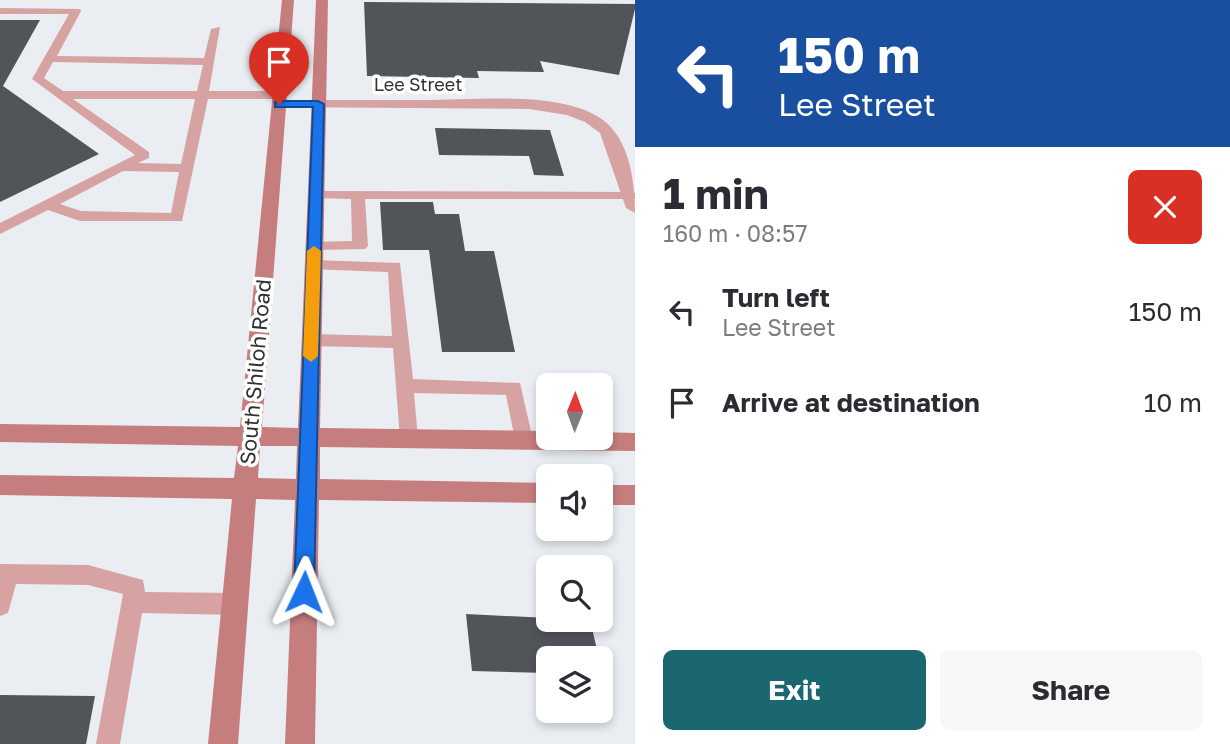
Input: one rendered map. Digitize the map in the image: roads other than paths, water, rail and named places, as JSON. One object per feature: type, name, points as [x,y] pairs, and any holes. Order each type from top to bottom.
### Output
[{"type":"main road","name":"South Shiloh Road","points":[[223,744],[288,0]]},
{"type":"main road","points":[[300,744],[322,0]]},
{"type":"main road","points":[[0,433],[635,442]]},
{"type":"main road","points":[[0,485],[536,494]]},
{"type":"main road","points":[[613,495],[635,495]]},
{"type":"street","name":"Lee Street","points":[[279,100],[318,104],[556,107],[591,119],[606,131],[633,202]]},
{"type":"lane","points":[[0,11],[76,11],[38,79],[144,155],[0,229]]},
{"type":"lane","points":[[45,204],[80,216],[177,218],[216,29]]},
{"type":"lane","points":[[49,60],[209,62]]},
{"type":"lane","points":[[61,95],[202,96],[279,100]]},
{"type":"lane","points":[[121,167],[187,168]]},
{"type":"lane","points":[[317,195],[633,202]]},
{"type":"lane","points":[[314,245],[360,246],[358,195]]},
{"type":"lane","points":[[313,265],[395,267],[410,439]]},
{"type":"lane","points":[[311,340],[402,342]]},
{"type":"lane","points":[[405,386],[514,388],[524,440]]},
{"type":"lane","points":[[0,605],[4,574],[88,575],[135,587],[108,744]]},
{"type":"lane","points":[[132,602],[235,604]]}]
